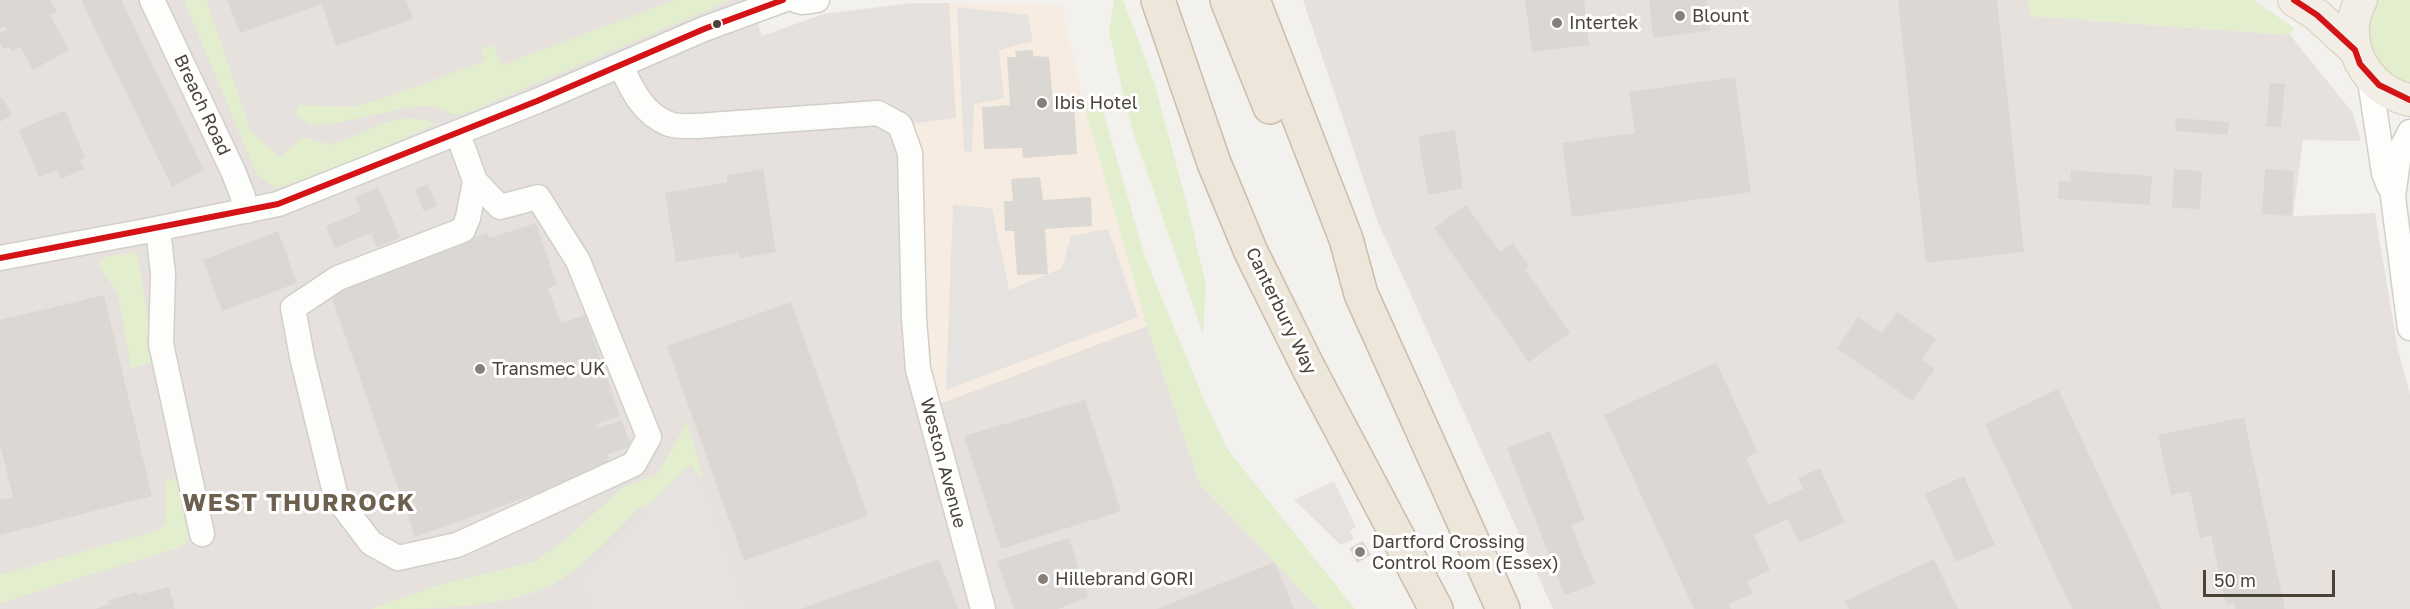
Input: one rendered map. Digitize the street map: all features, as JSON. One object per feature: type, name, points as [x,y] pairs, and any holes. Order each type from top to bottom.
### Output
[{"type":"highway","points":[[1227,0],[1320,227],[1343,270],[1361,294]]},
{"type":"highway","points":[[1253,0],[1346,238],[1361,294],[1503,609]]},
{"type":"highway","name":"Canterbury Way","points":[[1160,7],[1214,163],[1251,252],[1436,609]]},
{"type":"main road","points":[[2294,0],[2317,15],[2389,92],[2410,100]]},
{"type":"main road","points":[[2361,0],[2354,20],[2362,62]]},
{"type":"street","name":"Breach Road","points":[[152,0],[233,171],[243,194],[247,212]]},
{"type":"street","points":[[0,258],[247,212],[307,194],[458,134],[704,29],[783,0]]},
{"type":"street","points":[[795,0],[802,3],[817,0]]},
{"type":"street","points":[[2362,62],[2384,173],[2393,197],[2410,328]]},
{"type":"street","name":"Weston Avenue","points":[[621,66],[632,90],[647,111],[670,125],[697,126],[878,113],[900,125],[910,153],[914,318],[918,369],[982,609]]},
{"type":"street","points":[[2393,197],[2399,153],[2410,132]]},
{"type":"street","points":[[458,134],[475,181],[500,207],[538,197],[578,261],[649,436],[634,464],[457,545],[398,558],[371,543],[336,497],[302,357],[293,308],[338,278],[463,230],[468,218],[475,181]]},
{"type":"street","points":[[158,229],[164,274],[161,344],[202,534]]},
{"type":"shaded area","points":[[0,0],[756,0],[754,11],[762,36],[823,14],[913,3],[949,3],[956,118],[901,125],[929,408],[1147,326],[1200,484],[1319,609],[0,609]]},
{"type":"shaded area","points":[[1303,0],[2028,0],[2031,16],[2290,35],[2353,113],[2361,141],[2303,140],[2293,216],[2375,213],[2398,350],[2410,394],[2410,609],[1553,609],[1377,220]]},
{"type":"shaded area","points":[[949,3],[1062,5],[1083,101],[1147,326],[929,409],[900,125],[956,118]]},
{"type":"shaded area","points":[[957,7],[1028,15],[1033,41],[999,50],[1004,98],[974,104],[972,152],[964,151]]},
{"type":"shaded area","points":[[953,205],[992,208],[1009,290],[1062,268],[1071,236],[1108,229],[1138,317],[946,390]]},
{"type":"shaded area","points":[[691,464],[710,492],[749,609],[587,609],[578,574]]},
{"type":"shaded area","points":[[1334,481],[1356,527],[1350,531],[1354,539],[1341,545],[1294,500]]},
{"type":"green space","points":[[184,0],[206,0],[251,131],[280,158],[302,137],[333,145],[389,121],[409,118],[436,124],[343,165],[277,188],[257,175]]},
{"type":"green space","points":[[675,0],[731,0],[462,115],[455,115],[433,106],[410,107],[328,125],[311,124],[295,115],[299,105],[350,107],[376,101],[485,61],[482,48],[493,45],[502,65]]},
{"type":"green space","points":[[1114,0],[1123,0],[1154,82],[1185,197],[1206,285],[1203,334],[1131,126],[1109,32]]},
{"type":"green space","points":[[2028,0],[2254,0],[2294,28],[2290,35],[2031,16]]},
{"type":"green space","points":[[2370,0],[2410,0],[2410,87],[2374,66],[2362,17]]},
{"type":"green space","points":[[1083,101],[1100,101],[1145,257],[1204,400],[1228,450],[1355,609],[1319,609],[1200,484],[1147,326]]},
{"type":"green space","points":[[137,252],[155,362],[131,368],[118,294],[98,265],[104,257]]},
{"type":"green space","points":[[687,421],[703,477],[660,518],[641,505],[588,559],[552,585],[532,593],[487,603],[440,608],[371,609],[438,585],[534,562],[564,541],[622,488],[658,474]]},
{"type":"green space","points":[[184,477],[195,535],[180,547],[0,603],[0,575],[158,530],[165,523],[166,481]]},
{"type":"building","points":[[0,0],[50,0],[57,11],[50,15],[69,50],[33,70],[20,47],[12,51],[10,47],[3,49],[0,44],[0,33],[7,30],[5,26],[0,29]]},
{"type":"building","points":[[81,0],[121,0],[204,170],[172,187]]},
{"type":"building","points":[[227,0],[406,0],[413,19],[336,46],[322,4],[240,33]]},
{"type":"building","name":"Intertek","points":[[1525,0],[1584,0],[1589,45],[1532,52]]},
{"type":"building","name":"Blount","points":[[1649,0],[1707,0],[1711,31],[1653,38]]},
{"type":"building","points":[[1898,0],[1997,0],[2024,252],[1926,263]]},
{"type":"building","name":"Ibis Hotel","points":[[1033,50],[1033,56],[1049,57],[1053,102],[1074,101],[1077,154],[1023,158],[1022,148],[984,149],[982,107],[1010,105],[1007,57],[1016,57],[1015,51]]},
{"type":"building","points":[[1735,77],[1751,192],[1572,217],[1562,143],[1635,133],[1629,92]]},
{"type":"building","points":[[2270,83],[2285,84],[2281,127],[2266,126]]},
{"type":"building","points":[[2,97],[12,115],[0,122],[0,98]]},
{"type":"building","points":[[65,110],[85,158],[80,160],[84,169],[61,179],[58,170],[39,177],[19,130]]},
{"type":"building","points":[[2176,118],[2229,122],[2228,135],[2175,131]]},
{"type":"building","points":[[1455,130],[1463,188],[1428,195],[1418,136]]},
{"type":"building","points":[[763,169],[776,252],[740,258],[738,253],[676,262],[665,193],[727,182],[727,175]]},
{"type":"building","points":[[2174,169],[2202,171],[2200,209],[2172,208]]},
{"type":"building","points":[[2265,169],[2294,171],[2292,216],[2262,214]]},
{"type":"building","points":[[2071,170],[2152,176],[2150,205],[2058,199],[2059,181],[2070,182]]},
{"type":"building","points":[[1040,177],[1043,200],[1091,197],[1092,226],[1045,229],[1048,274],[1017,275],[1014,231],[1005,231],[1004,201],[1013,201],[1011,179]]},
{"type":"building","points":[[428,184],[437,206],[424,212],[415,189]]},
{"type":"building","points":[[378,187],[400,238],[377,247],[371,233],[335,248],[326,226],[361,211],[355,197]]},
{"type":"building","points":[[1466,205],[1500,252],[1513,243],[1529,266],[1525,269],[1570,333],[1529,362],[1434,228]]},
{"type":"building","name":"Transmec UK","points":[[536,223],[557,285],[548,288],[561,323],[585,315],[620,416],[596,424],[598,428],[622,420],[631,446],[607,455],[610,463],[571,478],[572,481],[415,537],[329,289],[487,233],[489,238]]},
{"type":"building","points":[[278,231],[297,283],[222,311],[203,260]]},
{"type":"building","points":[[104,295],[152,496],[0,535],[0,500],[13,497],[0,445],[0,320]]},
{"type":"building","points":[[791,302],[868,516],[744,561],[667,346]]},
{"type":"building","points":[[1897,312],[1936,339],[1922,360],[1935,369],[1912,401],[1837,348],[1858,317],[1882,333]]},
{"type":"building","points":[[1716,362],[1758,452],[1746,458],[1768,505],[1803,489],[1798,478],[1820,468],[1845,522],[1799,543],[1788,519],[1754,535],[1770,570],[1747,581],[1753,593],[1729,604],[1731,609],[1694,609],[1604,415]]},
{"type":"building","points":[[2058,389],[2162,609],[2072,609],[1985,424]]},
{"type":"building","points":[[1085,400],[1121,511],[1001,549],[964,436]]},
{"type":"building","points":[[2244,417],[2285,609],[2235,609],[2234,603],[2226,605],[2211,535],[2200,538],[2190,491],[2171,495],[2158,435]]},
{"type":"building","points":[[1550,431],[1585,520],[1571,525],[1595,584],[1565,595],[1507,448]]},
{"type":"building","points":[[1964,476],[1995,545],[1956,562],[1925,494]]},
{"type":"building","name":"Hillebrand GORI","points":[[1069,538],[1088,597],[1058,609],[1014,609],[997,561]]},
{"type":"building","name":"Dartford Crossing Control Room (Essex)","points":[[1363,541],[1371,555],[1357,563],[1349,548]]},
{"type":"building","points":[[939,559],[958,609],[800,609]]},
{"type":"building","points":[[1934,559],[1958,609],[1849,609],[1845,601]]},
{"type":"building","points":[[1275,562],[1294,609],[1157,609]]},
{"type":"building","points":[[169,587],[175,609],[95,609],[110,604],[108,600]]},
{"type":"transit line","points":[[0,258],[278,204],[537,101],[704,29],[783,0]]},
{"type":"transit line","points":[[2294,0],[2317,15],[2355,50],[2360,64],[2379,85],[2410,100]]},
{"type":"place","name":"Blount","points":[[1680,16]]},
{"type":"place","name":"Intertek","points":[[1557,23]]},
{"type":"place","name":"Ibis Hotel","points":[[1042,103]]},
{"type":"place","name":"Transmec UK","points":[[480,369]]},
{"type":"place","name":"Dartford Crossing Control Room (Essex)","points":[[1360,552]]},
{"type":"place","name":"Hillebrand GORI","points":[[1043,579]]},
{"type":"district","name":"WEST THURROCK","points":[[299,503]]}]
